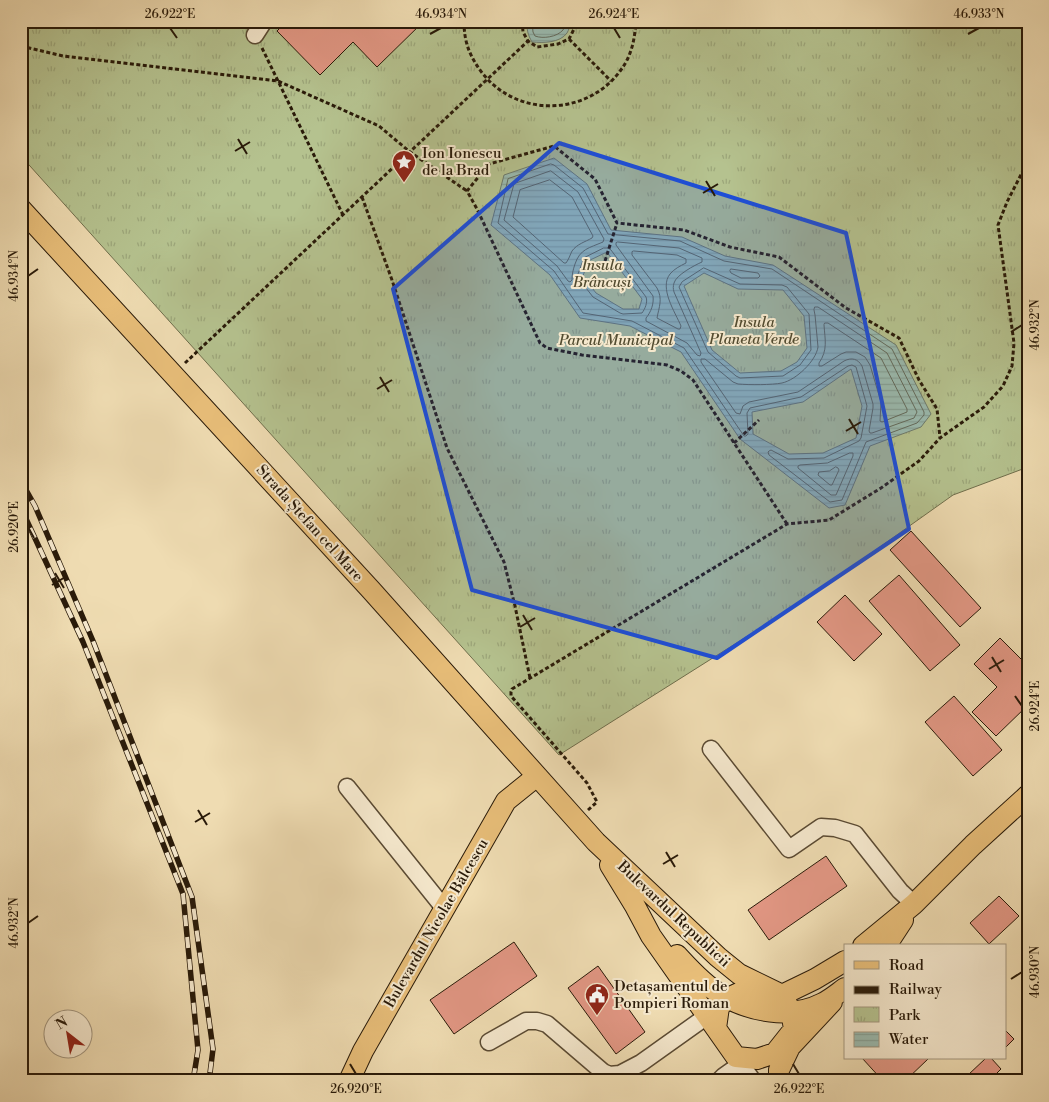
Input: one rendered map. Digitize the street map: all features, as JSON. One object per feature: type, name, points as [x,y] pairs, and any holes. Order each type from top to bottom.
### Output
[{"type":"main road","name":"Strada Ștefan cel Mare","points":[[21,209],[364,582],[596,842]]},
{"type":"main road","name":"Bulevardul Nicolae Bălcescu","points":[[349,1081],[363,1051],[506,801],[537,776]]},
{"type":"main road","points":[[865,944],[914,904],[986,832],[1028,795]]},
{"type":"main road","points":[[596,842],[635,906]]},
{"type":"main road","name":"Bulevardul Republicii","points":[[596,842],[738,974],[787,1003]]},
{"type":"main road","points":[[887,944],[914,904]]},
{"type":"main road","name":"Bulevardul Republicii","points":[[635,906],[691,970],[718,993],[728,998]]},
{"type":"main road","name":"Bulevardul Republicii","points":[[635,906],[652,936],[738,1060]]},
{"type":"main road","points":[[787,1003],[815,979],[844,962]]},
{"type":"main road","points":[[712,1022],[719,1007],[728,998],[743,991],[772,997],[802,1010],[822,1003],[844,990]]},
{"type":"main road","points":[[738,1060],[757,1059],[783,1050],[844,990]]},
{"type":"main road","points":[[779,1081],[783,1050],[794,1029],[787,1003]]},
{"type":"street","points":[[711,748],[789,849],[821,827],[834,828],[855,834],[900,891],[914,904]]},
{"type":"street","points":[[347,787],[444,908]]},
{"type":"street","points":[[490,1042],[526,1021],[537,1021],[547,1024],[609,1075],[620,1074],[712,1022]]},
{"type":"street","points":[[718,1081],[738,1060],[753,1081]]},
{"type":"path","points":[[464,21],[464,35],[473,60],[488,80],[507,96],[528,104],[550,106],[573,104],[594,95],[611,81],[626,62],[635,39],[636,21]]},
{"type":"path","points":[[522,21],[523,32],[528,42],[538,47],[558,44],[569,39],[576,21]]},
{"type":"path","points":[[569,39],[611,81]]},
{"type":"path","points":[[174,374],[528,42]]},
{"type":"path","points":[[21,46],[63,56],[278,81],[379,126],[410,152],[467,191],[540,343],[548,348],[667,365],[681,371],[693,380],[787,524]]},
{"type":"path","points":[[278,81],[343,215]]},
{"type":"path","points":[[467,191],[489,164],[554,146],[595,179],[617,223],[605,261]]},
{"type":"path","points":[[577,820],[597,802],[587,783],[511,696],[512,689],[787,524],[829,520],[881,488],[918,461],[940,438],[984,407],[1003,386],[1012,366],[1014,343],[998,226],[1007,202],[1028,162]]},
{"type":"path","points":[[362,198],[392,280],[447,448],[504,562],[530,678]]},
{"type":"path","points":[[617,223],[684,230],[730,247],[779,257],[846,308],[899,338],[919,380],[937,410],[940,438]]},
{"type":"path","points":[[734,443],[759,420]]},
{"type":"highlighted area","points":[[559,143],[846,233],[909,529],[717,658],[472,590],[393,289]]},
{"type":"green space","name":"Parcul Municipal","points":[[21,21],[1028,21],[1028,467],[953,495],[811,596],[559,755],[21,156]]},
{"type":"water","points":[[528,21],[571,21],[568,32],[560,39],[551,42],[532,42],[527,27]]},
{"type":"water","points":[[554,158],[587,184],[611,230],[682,237],[725,256],[773,265],[896,345],[931,414],[921,427],[870,446],[845,505],[829,508],[740,439],[681,352],[630,326],[580,318],[550,275],[491,225],[504,175]],"holes":[[[607,252],[642,299],[639,309],[623,309],[596,293],[583,276],[588,261]],[[704,273],[738,289],[783,290],[804,316],[807,348],[797,362],[781,371],[740,373],[712,350],[684,286]],[[851,369],[862,406],[856,438],[823,453],[789,454],[753,434],[752,412],[803,402]]]},
{"type":"building","points":[[287,21],[424,21],[377,67],[353,42],[320,75],[277,31]]},
{"type":"building","points":[[911,531],[981,608],[960,627],[890,550]]},
{"type":"building","points":[[899,575],[960,645],[930,671],[869,601]]},
{"type":"building","points":[[845,595],[882,634],[854,661],[817,622]]},
{"type":"building","points":[[1000,638],[1023,661],[1028,656],[1028,705],[996,736],[972,712],[997,687],[974,664]]},
{"type":"building","points":[[954,696],[1002,750],[973,776],[925,722]]},
{"type":"building","points":[[826,856],[847,886],[769,940],[748,910]]},
{"type":"building","points":[[999,896],[1019,916],[989,944],[970,923]]},
{"type":"building","points":[[1028,940],[1028,951],[1022,945]]},
{"type":"building","points":[[514,942],[537,976],[454,1034],[430,1000]]},
{"type":"building","points":[[598,966],[645,1032],[616,1054],[568,988]]},
{"type":"building","points":[[1006,1031],[1014,1039],[1006,1047]]},
{"type":"building","points":[[864,1060],[927,1060],[905,1081],[883,1081]]},
{"type":"building","points":[[984,1060],[993,1060],[1001,1069],[989,1081],[974,1081],[968,1075]]},
{"type":"railway","points":[[21,481],[35,506],[93,641],[192,897],[213,1049],[209,1081]]},
{"type":"railway","points":[[21,508],[83,642],[183,894],[198,1050],[193,1081]]},
{"type":"place","name":"Ion Ionescu de la Brad","points":[[404,183]]},
{"type":"place","name":"Detașamentul de Pompieri Roman","points":[[597,1016]]},
{"type":"park label","name":"Insula Brâncuși","points":[[602,274]]},
{"type":"park label","name":"Insula Planeta Verde","points":[[754,330]]}]
